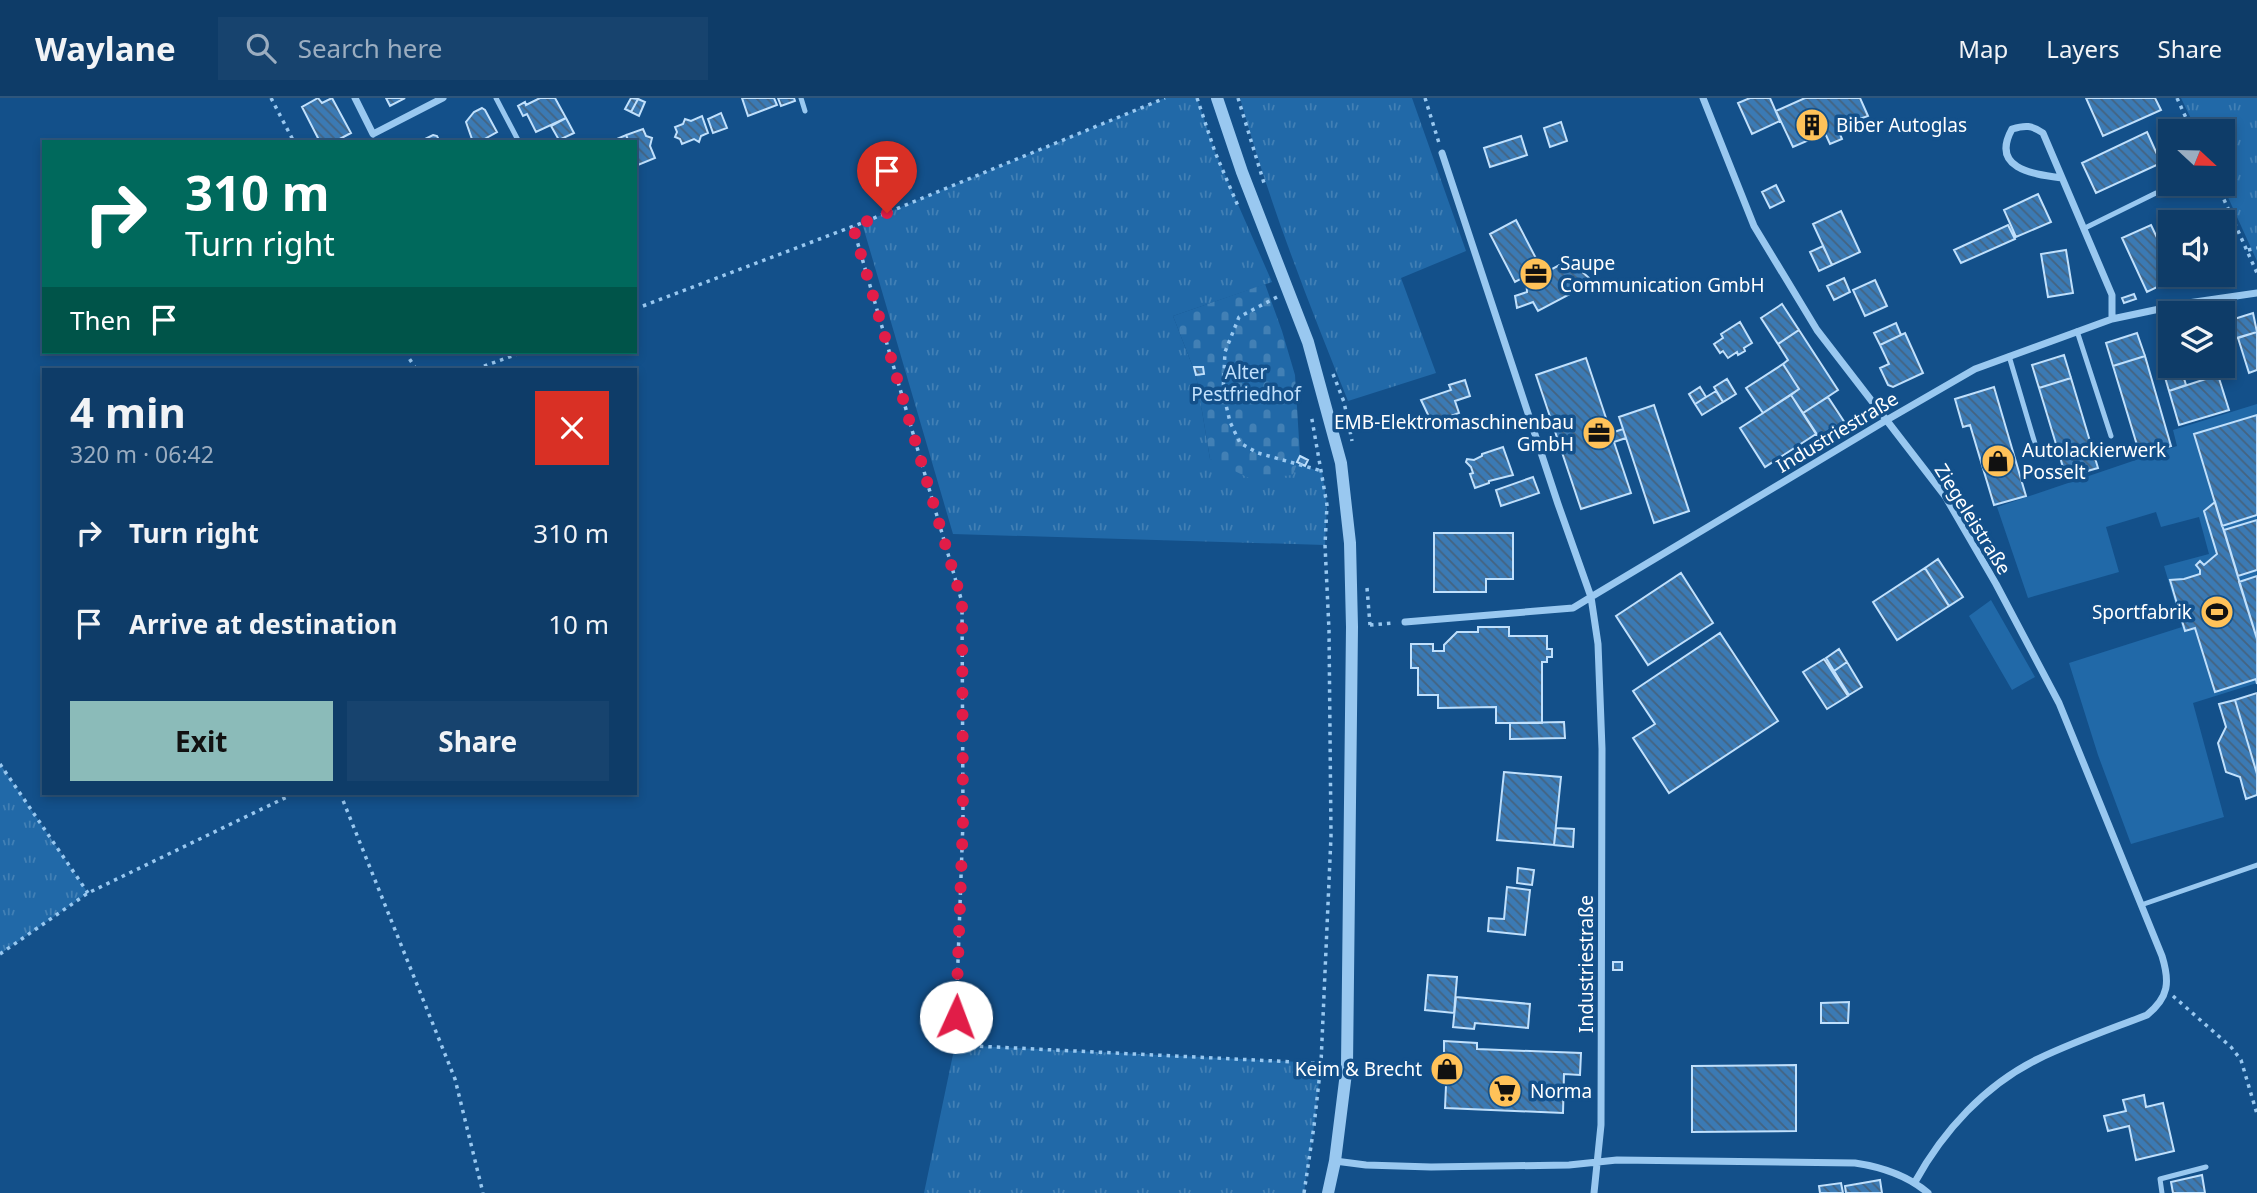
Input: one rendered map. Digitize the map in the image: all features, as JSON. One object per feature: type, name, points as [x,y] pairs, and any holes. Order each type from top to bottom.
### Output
[{"type":"street","points":[[355,98],[375,138],[443,98]]},
{"type":"street","points":[[1217,98],[1242,172],[1308,342],[1341,463],[1350,543],[1353,627],[1348,1065],[1328,1193]]},
{"type":"street","name":"Ziegeleistraße","points":[[1703,98],[1754,226],[1817,330],[1945,496],[1996,584],[2059,703],[2167,972],[2166,990]]},
{"type":"street","points":[[2062,178],[2037,175],[2008,160],[2005,151],[2006,139],[2012,129],[2023,125],[2034,126],[2043,133],[2112,295],[2112,319]]},
{"type":"street","name":"Industriestraße","points":[[1442,153],[1591,597],[1598,644],[1602,749],[1601,1125],[1594,1193]]},
{"type":"street","name":"Industriestraße","points":[[2215,301],[2257,292]]},
{"type":"street","name":"Industriestraße","points":[[1405,621],[1573,608],[1975,369],[2112,319],[2158,312]]},
{"type":"street","points":[[1915,1182],[1930,1156],[1956,1125],[1980,1099],[2007,1077],[2037,1059],[2147,1015],[2160,1004],[2166,990]]},
{"type":"street","points":[[1335,1161],[1431,1167],[1569,1165],[1630,1160],[1855,1163],[1882,1167],[1915,1182],[1928,1193]]},
{"type":"lane","points":[[496,98],[518,140]]},
{"type":"lane","points":[[801,98],[805,111]]},
{"type":"lane","points":[[2085,228],[2156,193]]},
{"type":"lane","points":[[2077,331],[2111,436]]},
{"type":"lane","points":[[2009,356],[2039,457]]},
{"type":"lane","points":[[2141,905],[2257,865]]},
{"type":"lane","points":[[2162,1193],[2160,1179],[2206,1167]]},
{"type":"path","points":[[271,98],[293,140]]},
{"type":"path","points":[[637,308],[853,227],[1165,98]]},
{"type":"path","points":[[1197,98],[1215,152],[1238,206]]},
{"type":"path","points":[[1425,98],[1442,153]]},
{"type":"path","points":[[2177,98],[2187,119]]},
{"type":"path","points":[[2223,196],[2257,272]]},
{"type":"path","points":[[853,227],[962,602],[963,821],[955,1045],[1348,1065]]},
{"type":"path","points":[[2248,250],[2257,248]]},
{"type":"path","points":[[1276,289],[1282,308]]},
{"type":"path","points":[[1279,296],[1239,317],[1225,352],[1223,392],[1230,422],[1240,443],[1258,453],[1322,472]]},
{"type":"path","points":[[479,368],[517,354]]},
{"type":"path","points":[[1304,1193],[1321,1063],[1331,836],[1329,630],[1325,545],[1327,505],[1310,407]]},
{"type":"path","points":[[1370,625],[1405,621]]},
{"type":"path","points":[[0,764],[88,893]]},
{"type":"path","points":[[0,954],[88,893],[291,795]]},
{"type":"path","points":[[341,795],[455,1079],[484,1193]]},
{"type":"path","points":[[2166,990],[2194,1012],[2241,1060],[2257,1114]]},
{"type":"green space","points":[[1165,98],[1197,98],[1215,152],[1272,282],[1173,316],[1196,375],[1210,459],[1293,475],[1297,464],[1322,472],[1327,505],[1325,545],[953,534],[862,223]]},
{"type":"green space","points":[[1240,98],[1412,98],[1466,251],[1401,278],[1436,373],[1348,401],[1290,251]]},
{"type":"green space","points":[[2181,98],[2257,98],[2257,261],[2227,196],[2235,196],[2235,119],[2191,119]]},
{"type":"green space","name":"Alter Pestfriedhof","points":[[1265,284],[1295,375],[1300,456],[1293,475],[1251,479],[1210,459],[1196,375],[1173,316]]},
{"type":"green space","name":"Sportfabrik","points":[[2257,404],[2257,683],[2193,703],[2224,817],[2131,844],[2098,755],[2069,663],[2182,627],[2164,566],[2209,554],[2199,517],[2161,527],[2156,512],[2106,527],[2119,572],[2028,598],[1997,507],[2177,446],[2173,430]]},
{"type":"green space","points":[[1991,600],[2035,677],[2012,690],[1969,616]]},
{"type":"green space","points":[[0,764],[88,893],[0,954]]},
{"type":"green space","points":[[955,1045],[1321,1063],[1304,1193],[924,1193]]},
{"type":"building","points":[[318,98],[322,103],[332,98],[351,133],[338,140],[319,140],[302,107]]},
{"type":"building","points":[[386,98],[405,98],[390,106]]},
{"type":"building","points":[[540,98],[555,98],[566,118],[536,132],[527,114],[523,116],[518,106]]},
{"type":"building","points":[[631,98],[638,99],[631,112],[625,109]]},
{"type":"building","points":[[742,98],[774,98],[777,105],[748,116]]},
{"type":"building","points":[[778,98],[794,98],[795,101],[781,106]]},
{"type":"building","points":[[1750,98],[1770,98],[1780,121],[1752,134],[1738,103]]},
{"type":"building","name":"Biber Autoglas","points":[[1805,98],[1860,98],[1868,116],[1837,127],[1842,139],[1830,144],[1825,133],[1793,147],[1776,111]]},
{"type":"building","points":[[2086,98],[2155,98],[2161,110],[2103,136]]},
{"type":"building","points":[[638,99],[645,102],[639,116],[631,112]]},
{"type":"building","points":[[482,108],[485,110],[497,132],[483,140],[472,140],[466,122],[474,112]]},
{"type":"building","points":[[721,113],[727,128],[713,133],[708,119]]},
{"type":"building","points":[[702,116],[708,133],[701,136],[699,142],[694,139],[682,144],[680,139],[675,137],[675,127],[683,124],[685,119],[691,121]]},
{"type":"building","points":[[566,118],[574,133],[559,140],[551,126]]},
{"type":"building","points":[[1561,122],[1567,141],[1550,147],[1544,128]]},
{"type":"building","points":[[643,129],[646,136],[652,138],[650,146],[655,158],[638,165],[637,140],[628,140],[626,135]]},
{"type":"building","points":[[2147,132],[2158,156],[2158,164],[2096,193],[2082,163]]},
{"type":"building","points":[[433,135],[439,140],[425,140]]},
{"type":"building","points":[[626,135],[628,140],[615,140]]},
{"type":"building","points":[[1521,136],[1527,155],[1490,167],[1484,148]]},
{"type":"building","points":[[1776,185],[1784,201],[1770,208],[1762,192]]},
{"type":"building","points":[[2038,194],[2051,222],[2016,237],[2004,210]]},
{"type":"building","points":[[1841,211],[1860,252],[1832,265],[1813,224]]},
{"type":"building","points":[[1516,220],[1541,268],[1515,282],[1490,234]]},
{"type":"building","points":[[2008,225],[2015,239],[1961,263],[1954,250]]},
{"type":"building","points":[[2151,225],[2158,240],[2158,287],[2147,292],[2122,238]]},
{"type":"building","points":[[1823,246],[1832,265],[1819,271],[1810,252]]},
{"type":"building","points":[[2066,250],[2073,293],[2048,297],[2041,254]]},
{"type":"building","points":[[1567,261],[1589,278],[1589,284],[1538,311],[1533,302],[1517,308],[1515,296],[1527,292],[1526,276],[1538,269],[1541,275]]},
{"type":"building","points":[[1844,278],[1850,292],[1834,300],[1827,286]]},
{"type":"building","points":[[1875,280],[1887,306],[1865,316],[1853,290]]},
{"type":"building","points":[[2134,294],[2136,299],[2124,303],[2122,298]]},
{"type":"building","points":[[1782,304],[1799,330],[1778,344],[1761,318]]},
{"type":"building","points":[[2253,313],[2257,332],[2235,338],[2235,319]]},
{"type":"building","points":[[1740,322],[1752,343],[1744,348],[1745,351],[1738,355],[1737,352],[1728,358],[1723,351],[1720,353],[1714,344],[1723,338],[1721,334]]},
{"type":"building","points":[[1896,323],[1901,335],[1880,345],[1874,333]]},
{"type":"building","points":[[1799,330],[1838,390],[1803,413],[1791,395],[1799,389],[1783,364],[1788,360],[1778,344]]},
{"type":"building","points":[[2257,332],[2257,370],[2249,373],[2238,338]]},
{"type":"building","points":[[1905,333],[1923,373],[1893,387],[1888,385],[1880,368],[1889,364],[1880,345]]},
{"type":"building","points":[[2137,333],[2145,356],[2113,366],[2106,343]]},
{"type":"building","points":[[2064,355],[2071,378],[2039,388],[2032,365]]},
{"type":"building","points":[[2145,356],[2171,446],[2140,455],[2113,366]]},
{"type":"building","points":[[1586,358],[1631,493],[1581,509],[1536,375]]},
{"type":"building","points":[[1783,364],[1799,389],[1763,413],[1746,388]]},
{"type":"building","points":[[1194,367],[1203,367],[1204,374],[1196,375]]},
{"type":"building","points":[[2071,378],[2098,468],[2066,477],[2039,388]]},
{"type":"building","points":[[2165,378],[2184,378],[2186,385],[2169,391]]},
{"type":"building","points":[[2209,378],[2219,378],[2229,410],[2179,425],[2169,391]]},
{"type":"building","points":[[1727,379],[1736,394],[1723,402],[1714,387]]},
{"type":"building","points":[[1465,380],[1470,396],[1455,401],[1459,413],[1432,423],[1421,400],[1451,390],[1449,385]]},
{"type":"building","points":[[1700,387],[1706,397],[1695,404],[1689,394]]},
{"type":"building","name":"Autolackierwerk Posselt","points":[[1994,387],[2026,496],[1994,505],[1970,425],[1963,427],[1955,399]]},
{"type":"building","points":[[1716,391],[1723,402],[1702,415],[1695,404]]},
{"type":"building","points":[[1791,395],[1816,434],[1765,467],[1740,428]]},
{"type":"building","points":[[1828,397],[1845,423],[1820,439],[1803,413]]},
{"type":"building","points":[[1654,405],[1689,511],[1654,523],[1619,417]]},
{"type":"building","points":[[2257,415],[2257,515],[2222,526],[2194,434]]},
{"type":"building","points":[[1623,429],[1626,438],[1614,442],[1611,433]]},
{"type":"building","points":[[1503,447],[1513,475],[1475,488],[1467,459],[1474,460],[1482,454]]},
{"type":"building","points":[[1300,456],[1308,460],[1305,466],[1297,462]]},
{"type":"building","points":[[1533,477],[1539,493],[1501,506],[1496,490]]},
{"type":"building","points":[[2215,502],[2257,639],[2257,684],[2256,679],[2215,692],[2195,628],[2185,631],[2170,580],[2200,574],[2196,565],[2200,561],[2204,565],[2217,554],[2204,511]]},
{"type":"building","points":[[2257,520],[2257,570],[2238,576],[2224,530]]},
{"type":"building","points":[[1434,533],[1513,533],[1513,579],[1486,579],[1486,592],[1434,592]]},
{"type":"building","points":[[1938,559],[1963,597],[1949,606],[1925,568]]},
{"type":"building","points":[[1925,568],[1949,606],[1897,640],[1873,602]]},
{"type":"building","points":[[1681,573],[1713,623],[1648,665],[1616,616]]},
{"type":"building","points":[[2257,576],[2257,639],[2239,582]]},
{"type":"building","points":[[1478,627],[1509,627],[1509,636],[1547,636],[1547,649],[1552,649],[1552,657],[1547,657],[1547,662],[1542,662],[1542,723],[1496,723],[1496,707],[1438,708],[1438,695],[1418,695],[1418,668],[1411,668],[1411,644],[1433,644],[1433,651],[1444,651],[1444,645],[1457,632],[1478,632]]},
{"type":"building","points":[[1720,633],[1778,721],[1669,793],[1633,738],[1655,724],[1633,691]]},
{"type":"building","points":[[1839,649],[1847,662],[1834,671],[1826,658]]},
{"type":"building","points":[[1824,659],[1848,696],[1827,709],[1803,672]]},
{"type":"building","points":[[1847,662],[1862,687],[1849,695],[1834,671]]},
{"type":"building","points":[[2257,693],[2257,774],[2235,700]]},
{"type":"building","points":[[2235,700],[2257,774],[2257,795],[2246,799],[2240,777],[2226,772],[2218,743],[2226,727],[2219,704]]},
{"type":"building","points":[[1564,722],[1565,738],[1510,739],[1510,723]]},
{"type":"building","points":[[1504,772],[1561,777],[1554,845],[1497,840]]},
{"type":"building","points":[[1556,828],[1574,829],[1573,847],[1554,845]]},
{"type":"building","points":[[1518,868],[1534,870],[1532,885],[1517,883]]},
{"type":"building","points":[[1507,887],[1530,890],[1525,935],[1488,931],[1489,918],[1504,919]]},
{"type":"building","points":[[1613,962],[1622,962],[1622,970],[1613,970]]},
{"type":"building","points":[[1428,975],[1457,977],[1454,1013],[1425,1010]]},
{"type":"building","points":[[1456,997],[1530,1004],[1528,1028],[1475,1023],[1474,1029],[1453,1027]]},
{"type":"building","points":[[1849,1002],[1848,1023],[1821,1023],[1821,1003]]},
{"type":"building","name":"Norma","points":[[1444,1041],[1477,1043],[1477,1049],[1581,1053],[1580,1075],[1564,1074],[1563,1113],[1445,1108],[1447,1063],[1444,1063]]},
{"type":"building","points":[[1796,1065],[1796,1131],[1692,1132],[1692,1066]]},
{"type":"building","points":[[2144,1095],[2146,1107],[2163,1103],[2174,1151],[2136,1160],[2129,1126],[2108,1131],[2104,1116],[2126,1111],[2123,1100]]},
{"type":"building","points":[[2202,1175],[2205,1193],[2173,1193],[2171,1182]]},
{"type":"building","points":[[1880,1180],[1882,1193],[1846,1193],[1845,1186]]},
{"type":"building","points":[[1841,1183],[1843,1193],[1820,1193],[1819,1186]]},
{"type":"place","name":"Biber Autoglas","points":[[1812,125]]},
{"type":"place","name":"Saupe Communication GmbH","points":[[1536,274]]},
{"type":"place","name":"EMB-Elektromaschinenbau GmbH","points":[[1599,433]]},
{"type":"place","name":"Autolackierwerk Posselt","points":[[1998,461]]},
{"type":"place","name":"Sportfabrik","points":[[2217,612]]},
{"type":"place","name":"Keim & Brecht","points":[[1447,1069]]},
{"type":"place","name":"Norma","points":[[1505,1091]]},
{"type":"route","points":[[887,213],[853,227],[962,602],[963,821],[956,1017]]}]
